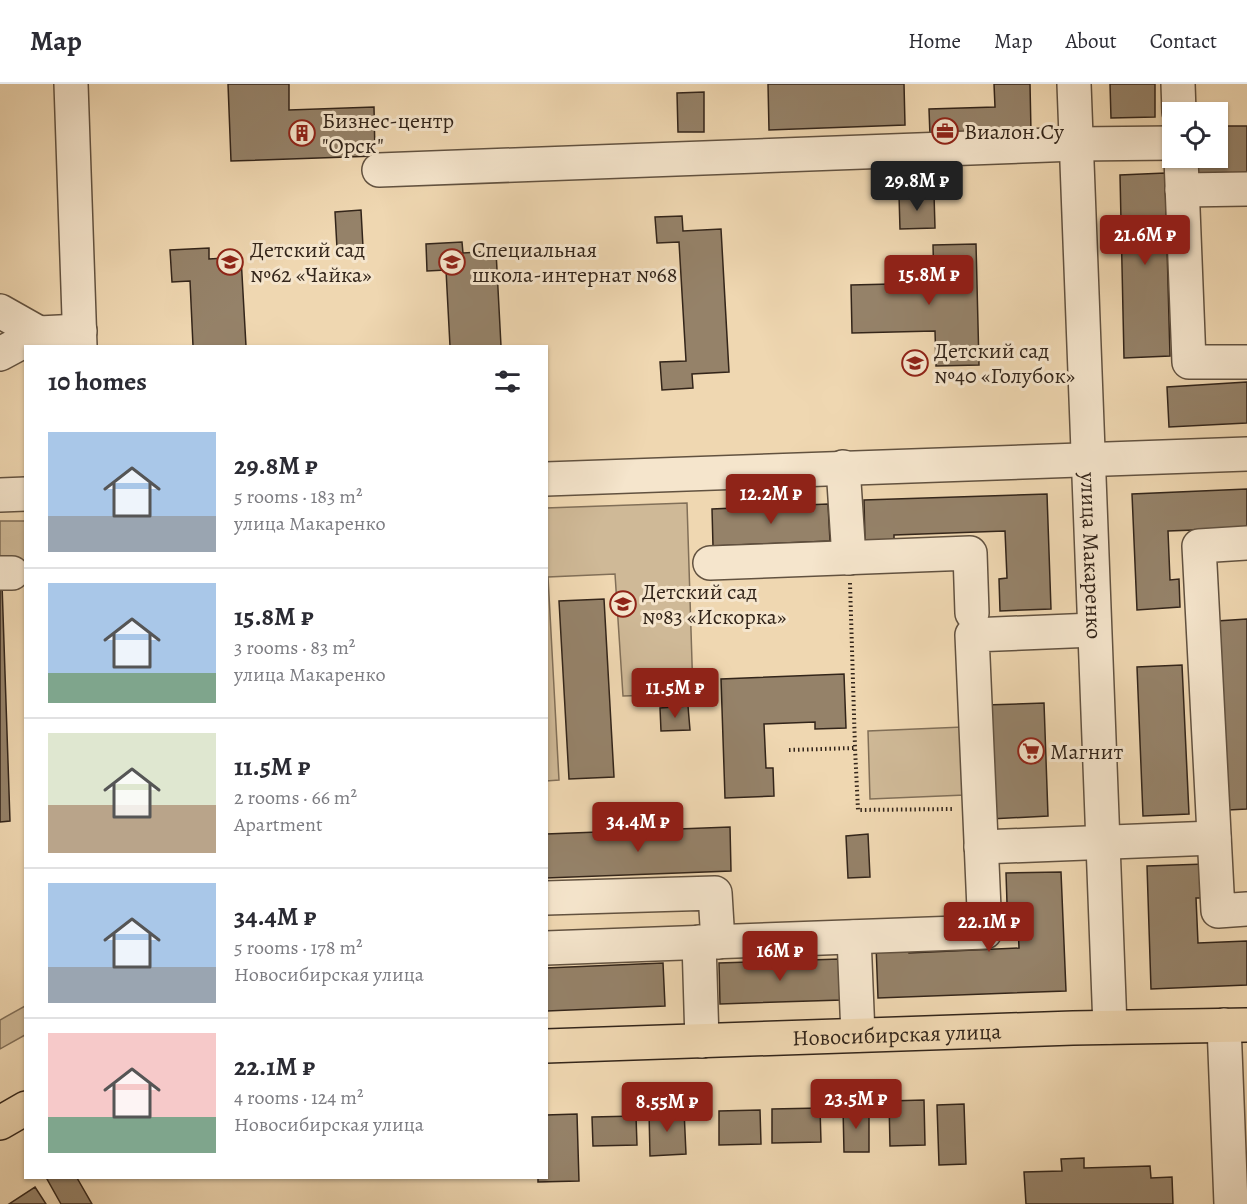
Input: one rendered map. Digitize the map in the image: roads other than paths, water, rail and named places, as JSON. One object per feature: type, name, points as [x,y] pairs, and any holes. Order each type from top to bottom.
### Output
[{"type":"main road","name":"Новосибирская улица","points":[[548,1047],[858,1035],[1235,1025]]},
{"type":"main road","points":[[0,1123],[24,1109]]},
{"type":"street","points":[[0,311],[39,333],[80,339],[71,84]]},
{"type":"street","name":"улица Макаренко","points":[[1074,84],[1110,1027]]},
{"type":"street","points":[[1178,84],[1179,102]]},
{"type":"street","points":[[379,170],[1076,144],[1162,143]]},
{"type":"street","points":[[1181,168],[1189,362],[1247,362]]},
{"type":"street","points":[[1182,190],[1247,189]]},
{"type":"street","points":[[0,354],[39,333]]},
{"type":"street","points":[[548,479],[1247,454]]},
{"type":"street","points":[[843,467],[849,558]]},
{"type":"street","points":[[0,495],[24,494]]},
{"type":"street","points":[[1247,543],[1199,546],[1218,911],[1247,909]]},
{"type":"street","points":[[710,563],[970,553],[972,613]]},
{"type":"street","points":[[548,948],[985,932],[972,635],[1094,630]]},
{"type":"street","points":[[981,847],[1214,838]]},
{"type":"street","points":[[548,898],[715,893],[702,1041]]},
{"type":"street","points":[[854,937],[858,1035]]},
{"type":"street","points":[[1231,1204],[1235,1025]]},
{"type":"place","name":"Виалон.Су","points":[[945,131]]},
{"type":"place","name":"Бизнес-центр \"Орск\"","points":[[302,133]]},
{"type":"place","name":"Детский сад №62 «Чайка»","points":[[230,262]]},
{"type":"place","name":"Специальная школа-интернат №68","points":[[452,262]]},
{"type":"place","name":"Детский сад №40 «Голубок»","points":[[915,363]]},
{"type":"place","name":"Детский сад №83 «Искорка»","points":[[623,604]]},
{"type":"place","name":"Магнит","points":[[1031,751]]}]
